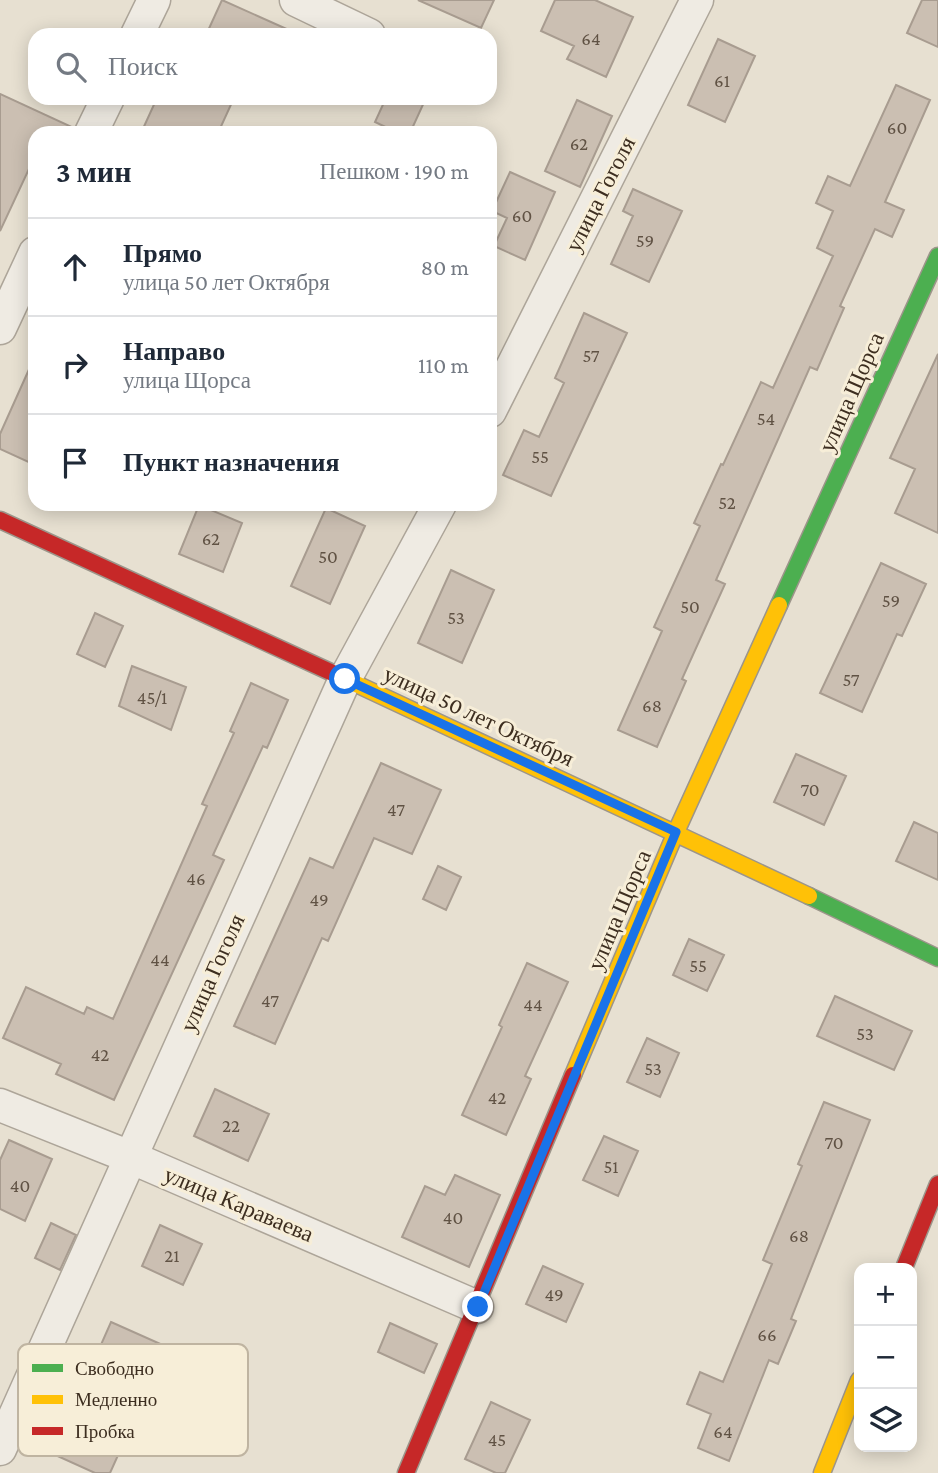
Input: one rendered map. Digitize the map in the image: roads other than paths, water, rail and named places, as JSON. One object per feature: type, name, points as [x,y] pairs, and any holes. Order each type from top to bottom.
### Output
[{"type":"street","points":[[140,28],[154,0]]},
{"type":"street","points":[[296,0],[354,28]]},
{"type":"street","name":"улица Гоголя","points":[[497,388],[696,0]]},
{"type":"street","points":[[94,126],[105,105]]},
{"type":"street","name":"улица Щорса","points":[[406,1473],[676,832],[938,256]]},
{"type":"street","points":[[0,328],[28,268]]},
{"type":"street","name":"улица Гоголя","points":[[47,1344],[345,679],[436,511]]},
{"type":"street","name":"улица 50 лет Октября","points":[[0,520],[676,832],[938,958]]},
{"type":"street","name":"улица Караваева","points":[[0,1105],[130,1157],[478,1307]]},
{"type":"street","points":[[906,1263],[938,1184]]},
{"type":"street","points":[[822,1473],[855,1389]]},
{"type":"street","name":"улица Гоголя","points":[[0,1449],[18,1409]]}]
